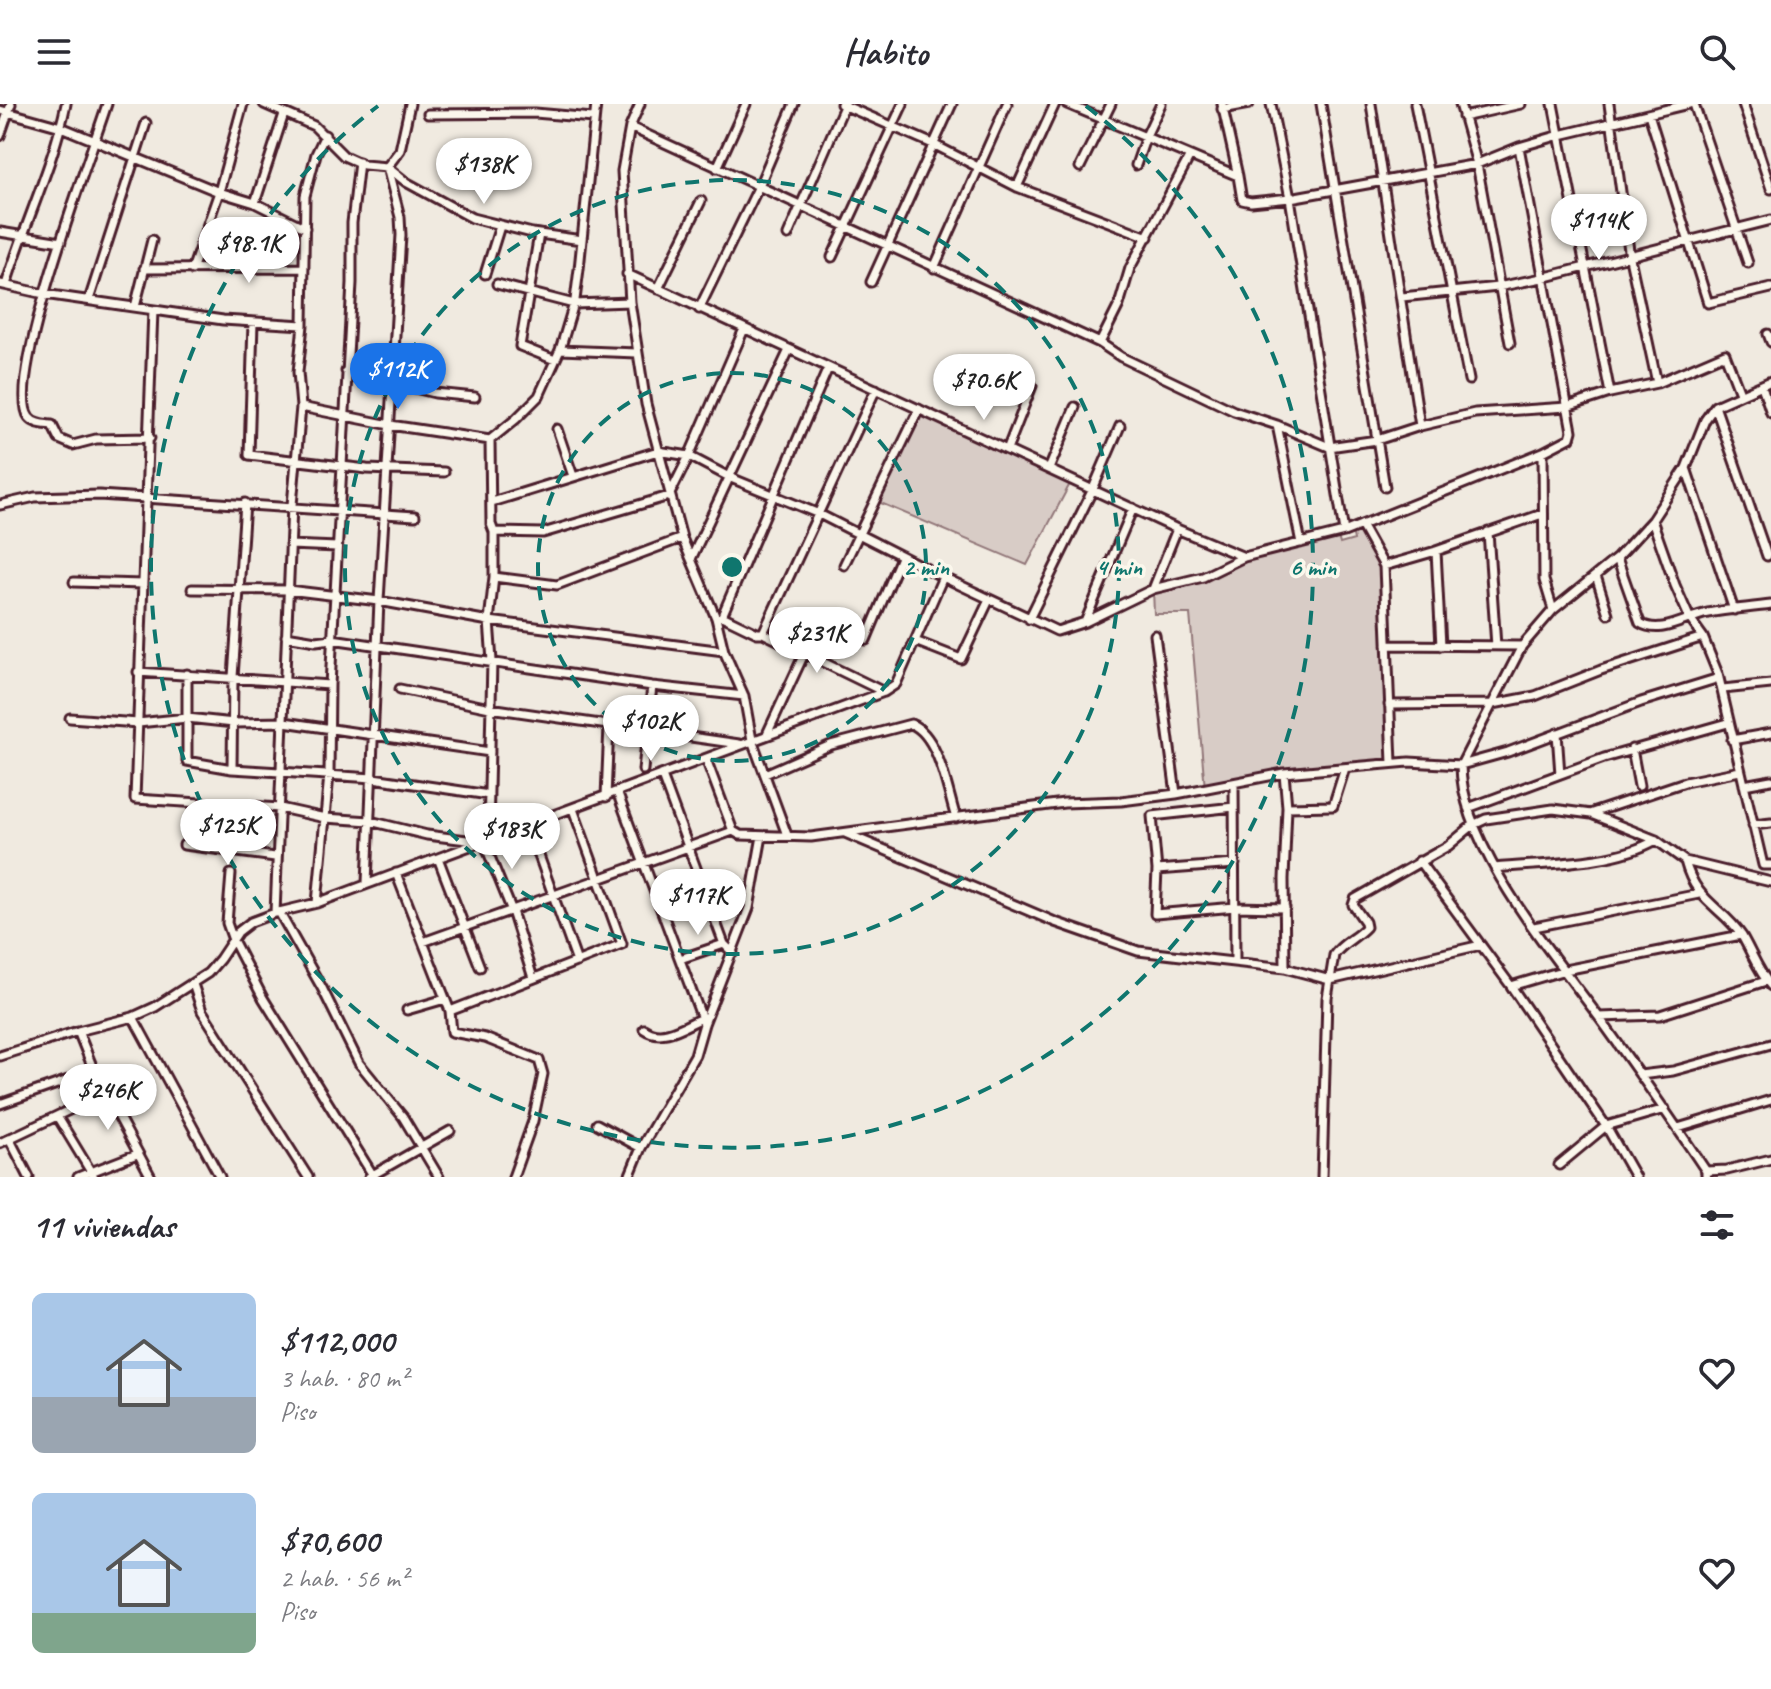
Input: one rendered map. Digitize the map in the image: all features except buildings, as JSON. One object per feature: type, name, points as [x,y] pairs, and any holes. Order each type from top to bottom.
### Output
[{"type":"street","points":[[66,104],[61,127],[3,285],[44,294],[223,320],[303,325]]},
{"type":"street","points":[[107,104],[44,294],[25,390],[28,416],[34,421],[52,425],[59,439],[73,445],[96,439],[150,438]]},
{"type":"street","points":[[192,270],[219,192],[243,104]]},
{"type":"street","points":[[264,104],[314,126],[344,156],[387,167],[454,210],[500,226],[582,240]]},
{"type":"street","points":[[387,167],[400,150],[410,104]]},
{"type":"street","points":[[301,407],[390,425],[490,440],[539,396],[560,350],[574,304],[596,104]]},
{"type":"street","points":[[640,104],[630,127],[622,171],[627,274],[637,353],[658,451],[682,538],[719,617],[724,651],[744,696],[752,740],[787,835]]},
{"type":"street","points":[[717,168],[746,104]]},
{"type":"street","points":[[699,309],[759,186],[794,104]]},
{"type":"street","points":[[832,257],[903,104]]},
{"type":"street","points":[[871,282],[952,104]]},
{"type":"street","points":[[934,268],[1007,104]]},
{"type":"street","points":[[1017,187],[1055,104]]},
{"type":"street","points":[[1067,104],[1238,176]]},
{"type":"street","points":[[1080,167],[1111,104]]},
{"type":"street","points":[[1136,165],[1161,104]]},
{"type":"street","points":[[1249,104],[1222,106],[1242,200],[1251,202],[1290,198],[1477,164],[1560,135],[1691,104],[1748,263]]},
{"type":"street","points":[[1271,104],[1290,198],[1344,532]]},
{"type":"street","points":[[1321,104],[1385,487]]},
{"type":"street","points":[[1371,104],[1420,426]]},
{"type":"street","points":[[1415,104],[1469,380]]},
{"type":"street","points":[[1460,104],[1477,164],[1510,343]]},
{"type":"street","points":[[1463,117],[1521,104]]},
{"type":"street","points":[[1553,104],[1610,393]]},
{"type":"street","points":[[1609,104],[1630,258],[1657,383]]},
{"type":"street","points":[[1743,104],[1771,189]]},
{"type":"street","points":[[788,235],[803,206],[843,105],[933,144],[1017,187],[1148,237]]},
{"type":"street","points":[[0,136],[6,109],[61,127],[219,192],[255,203],[305,228]]},
{"type":"street","points":[[428,114],[461,109],[593,118]]},
{"type":"street","points":[[255,203],[284,114]]},
{"type":"street","points":[[1649,114],[1708,303],[1771,288]]},
{"type":"street","points":[[89,300],[146,123]]},
{"type":"street","points":[[630,127],[1100,343],[1121,357],[1234,411],[1329,447],[1377,440],[1475,413],[1567,407],[1610,393],[1657,383],[1725,354],[1740,393]]},
{"type":"street","points":[[325,135],[316,154],[305,196],[303,325],[298,372],[301,407],[292,505],[284,722],[279,771],[280,808],[275,857],[277,912],[322,988],[359,1063],[403,1117],[439,1177]]},
{"type":"street","points":[[492,502],[658,451],[689,456],[731,478],[819,514],[901,557],[1057,631],[1085,622],[1153,589],[1203,577],[1244,557],[1344,532],[1543,452],[1572,435],[1519,147]]},
{"type":"street","points":[[1759,153],[1771,150]]},
{"type":"street","points":[[1100,343],[1119,305],[1130,268],[1190,156]]},
{"type":"street","points":[[317,903],[329,775],[330,685],[352,283],[352,223],[359,162]]},
{"type":"street","points":[[367,883],[376,646],[401,235],[400,217],[387,167]]},
{"type":"street","points":[[658,289],[701,201]]},
{"type":"street","points":[[1402,297],[1498,287],[1542,278],[1771,220]]},
{"type":"street","points":[[485,274],[500,226]]},
{"type":"street","points":[[0,232],[61,242]]},
{"type":"street","points":[[539,234],[520,346],[555,360]]},
{"type":"street","points":[[135,307],[152,240]]},
{"type":"street","points":[[144,269],[304,268]]},
{"type":"street","points":[[627,274],[1177,529],[1244,557]]},
{"type":"street","points":[[497,284],[574,304],[630,302]]},
{"type":"street","points":[[153,310],[135,799],[280,808],[325,818],[370,821],[427,835],[484,842]]},
{"type":"street","points":[[253,322],[249,455],[387,471],[444,472]]},
{"type":"street","points":[[494,532],[543,533],[669,496],[744,329]]},
{"type":"street","points":[[560,350],[637,353]]},
{"type":"street","points":[[691,559],[789,350]]},
{"type":"street","points":[[719,617],[776,495],[828,368]]},
{"type":"street","points":[[346,371],[435,393],[475,397]]},
{"type":"street","points":[[1771,381],[1715,406],[1705,420],[1686,468],[1652,520],[1617,558],[1553,610],[1522,646],[1461,765],[1461,784],[1473,825],[1495,868],[1665,1109],[1706,1174],[1771,1159]]},
{"type":"street","points":[[1007,450],[1032,386]]},
{"type":"street","points":[[1762,386],[1771,413]]},
{"type":"street","points":[[763,633],[876,389]]},
{"type":"street","points":[[1715,406],[1767,556]]},
{"type":"street","points":[[1049,469],[1075,407]]},
{"type":"street","points":[[844,565],[919,409]]},
{"type":"street","points":[[1277,425],[1301,543]]},
{"type":"street","points":[[1029,619],[1093,489],[1120,426]]},
{"type":"street","points":[[557,429],[573,476]]},
{"type":"street","points":[[490,440],[494,577],[489,621],[492,661],[488,833],[484,842],[512,911],[533,978]]},
{"type":"street","points":[[1543,452],[1544,580],[1553,610]]},
{"type":"street","points":[[1686,468],[1734,610]]},
{"type":"street","points":[[0,505],[35,497],[99,495],[292,505],[415,516]]},
{"type":"street","points":[[232,769],[233,677],[245,503]]},
{"type":"street","points":[[1085,622],[1133,508]]},
{"type":"street","points":[[1384,566],[1542,514]]},
{"type":"street","points":[[1652,520],[1690,619],[1703,637],[1723,689],[1728,723],[1763,865],[1771,865]]},
{"type":"street","points":[[1361,525],[1384,566],[1392,763]]},
{"type":"street","points":[[1153,589],[1177,529]]},
{"type":"street","points":[[1488,532],[1496,646]]},
{"type":"street","points":[[494,577],[557,585],[682,538]]},
{"type":"street","points":[[290,545],[337,547]]},
{"type":"street","points":[[1436,551],[1441,646]]},
{"type":"street","points":[[866,640],[901,557]]},
{"type":"street","points":[[1617,558],[1640,623],[1647,627],[1664,627],[1708,613],[1771,605]]},
{"type":"street","points":[[1596,576],[1608,614]]},
{"type":"street","points":[[0,1056],[133,1017],[155,1007],[193,984],[220,959],[238,932],[251,922],[277,912],[317,903],[884,692],[896,684],[943,577]]},
{"type":"street","points":[[74,582],[143,584]]},
{"type":"street","points":[[192,589],[288,590],[379,601],[489,621],[724,651]]},
{"type":"street","points":[[915,641],[961,659],[989,600]]},
{"type":"street","points":[[719,617],[805,652],[884,692]]},
{"type":"street","points":[[1155,635],[1176,794]]},
{"type":"street","points":[[286,636],[316,641],[332,639],[652,686],[744,696]]},
{"type":"street","points":[[1389,705],[1493,704],[1535,696],[1601,670],[1703,637]]},
{"type":"street","points":[[1387,645],[1522,646]]},
{"type":"street","points":[[767,734],[805,652]]},
{"type":"street","points":[[138,672],[330,685]]},
{"type":"street","points":[[187,674],[187,761],[232,769],[373,778],[489,795]]},
{"type":"street","points":[[706,759],[733,831],[740,835],[811,837],[1064,803],[1121,801],[1176,794],[1284,773],[1392,763],[1461,765],[1508,752],[1641,702],[1719,678]]},
{"type":"street","points":[[1723,689],[1771,684]]},
{"type":"street","points":[[643,770],[652,686]]},
{"type":"street","points":[[400,689],[490,708],[741,744]]},
{"type":"street","points":[[70,718],[138,723],[187,718],[234,723],[284,722],[490,752]]},
{"type":"street","points":[[1468,808],[1632,749],[1728,723]]},
{"type":"street","points":[[765,774],[831,745],[911,724],[921,728],[934,749],[956,818]]},
{"type":"street","points":[[606,797],[609,726]]},
{"type":"street","points":[[1557,733],[1560,774]]},
{"type":"street","points":[[1732,740],[1771,733]]},
{"type":"street","points":[[1632,749],[1639,786]]},
{"type":"street","points":[[1287,807],[1333,806],[1345,768]]},
{"type":"street","points":[[1591,814],[1685,782],[1740,771]]},
{"type":"street","points":[[1284,773],[1287,807],[1285,968]]},
{"type":"street","points":[[662,776],[724,944],[733,953]]},
{"type":"street","points":[[1744,785],[1771,780]]},
{"type":"street","points":[[1234,783],[1235,961]]},
{"type":"street","points":[[617,792],[703,1021]]},
{"type":"street","points":[[1234,807],[1152,816],[1157,870],[1155,914],[1235,907],[1285,908]]},
{"type":"street","points":[[450,1011],[622,944],[573,809]]},
{"type":"street","points":[[1322,1177],[1327,998],[1334,955],[1366,927],[1353,905],[1355,899],[1448,846],[1473,825],[1486,819],[1553,809],[1591,814],[1656,840],[1685,861],[1771,882]]},
{"type":"street","points":[[1753,825],[1771,823]]},
{"type":"street","points":[[528,825],[577,962]]},
{"type":"street","points":[[423,942],[733,831]]},
{"type":"street","points":[[843,831],[1055,922],[1138,951],[1285,968],[1330,980],[1481,945]]},
{"type":"street","points":[[629,1177],[641,1148],[695,1055],[703,1021],[749,908],[762,836]]},
{"type":"street","points":[[1495,868],[1614,856],[1638,851],[1656,840]]},
{"type":"street","points":[[184,845],[275,857]]},
{"type":"street","points":[[438,858],[480,967]]},
{"type":"street","points":[[1419,861],[1511,986],[1606,1126],[1635,1177]]},
{"type":"street","points":[[1599,1017],[1660,1015],[1769,983],[1741,935],[1699,894],[1689,877],[1685,861]]},
{"type":"street","points":[[1157,870],[1235,864]]},
{"type":"street","points":[[396,873],[450,1011],[452,1032],[485,1038],[539,1060],[542,1066],[533,1121],[513,1177]]},
{"type":"street","points":[[231,874],[227,923],[233,940],[277,1022],[372,1176],[450,1131]]},
{"type":"street","points":[[1534,927],[1699,894]]},
{"type":"street","points":[[1511,986],[1565,970],[1741,935]]},
{"type":"street","points":[[680,959],[724,944]]},
{"type":"street","points":[[193,984],[202,1011],[308,1177]]},
{"type":"street","points":[[407,1010],[445,999]]},
{"type":"street","points":[[133,1017],[220,1177]]},
{"type":"street","points":[[644,1029],[652,1035],[661,1036],[703,1021]]},
{"type":"street","points":[[78,1031],[94,1071],[151,1177]]},
{"type":"street","points":[[1640,1075],[1673,1071],[1771,1044]]},
{"type":"street","points":[[0,1104],[94,1071]]},
{"type":"street","points":[[0,1143],[105,1093]]},
{"type":"street","points":[[1678,1128],[1771,1100]]},
{"type":"street","points":[[1559,1165],[1606,1126],[1665,1109]]},
{"type":"street","points":[[57,1116],[92,1174]]},
{"type":"street","points":[[597,1124],[641,1148]]},
{"type":"street","points":[[9,1138],[29,1177]]},
{"type":"street","points":[[78,1177],[137,1154]]},
{"type":"shaded area","points":[[919,409],[1072,480],[1027,565],[876,501]]},
{"type":"shaded area","points":[[1361,525],[1384,566],[1392,763],[1296,772],[1205,789],[1190,614],[1154,614],[1153,589],[1176,585],[1244,557],[1337,533],[1340,544],[1354,540],[1352,529]]}]
